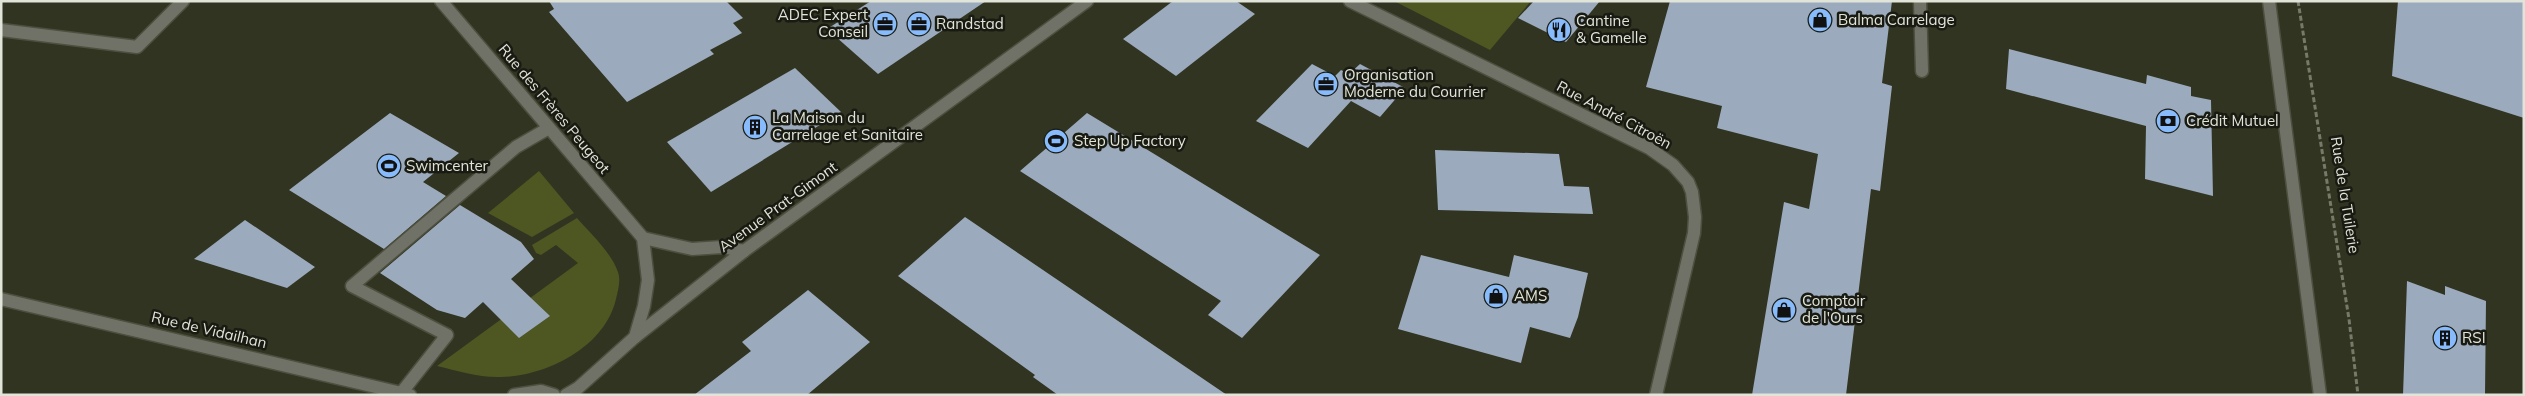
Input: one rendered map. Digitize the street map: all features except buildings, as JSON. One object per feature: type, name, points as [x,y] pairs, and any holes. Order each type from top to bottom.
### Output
[{"type":"street","points":[[1,30],[137,47],[183,1]]},
{"type":"street","name":"Rue des Frères Peugeot","points":[[441,1],[643,238]]},
{"type":"street","name":"Avenue Prat-Gimont","points":[[566,395],[578,388],[635,337],[744,251],[1087,1]]},
{"type":"street","name":"Rue André Citroën","points":[[1350,1],[1649,148],[1677,168],[1690,187],[1696,206],[1694,233],[1656,395]]},
{"type":"street","points":[[1920,1],[1922,71]]},
{"type":"street","points":[[2269,1],[2320,395]]},
{"type":"street","points":[[406,394],[447,336],[352,286],[516,147],[549,128]]},
{"type":"street","points":[[635,337],[644,306],[648,280],[643,238],[692,249],[722,247],[744,251]]},
{"type":"street","name":"Rue de Vidailhan","points":[[1,299],[406,394]]},
{"type":"street","points":[[514,395],[540,391],[554,395]]},
{"type":"path","name":"Rue de la Tuilerie","points":[[2298,1],[2347,309],[2358,395]]},
{"type":"green space","points":[[1394,1],[1531,1],[1490,50]]},
{"type":"green space","points":[[539,171],[574,213],[532,237],[488,213]]},
{"type":"green space","points":[[577,218],[606,250],[619,275],[619,286],[610,316],[587,345],[555,365],[519,375],[485,376],[437,366],[578,263],[556,245],[541,255],[536,253],[532,245]]},
{"type":"place","name":"Balma Carrelage","points":[[1820,20]]},
{"type":"place","name":"ADEC Expert Conseil","points":[[885,24]]},
{"type":"place","name":"Randstad","points":[[919,24]]},
{"type":"place","name":"Cantine & Gamelle","points":[[1559,30]]},
{"type":"place","name":"Organisation Moderne du Courrier","points":[[1326,84]]},
{"type":"place","name":"Crédit Mutuel","points":[[2168,121]]},
{"type":"place","name":"La Maison du Carrelage et Sanitaire","points":[[755,127]]},
{"type":"place","name":"Step Up Factory","points":[[1056,141]]},
{"type":"place","name":"Swimcenter","points":[[389,166]]},
{"type":"place","name":"AMS","points":[[1496,296]]},
{"type":"place","name":"Comptoir de l'Ours","points":[[1784,310]]},
{"type":"place","name":"RSI","points":[[2445,338]]}]
